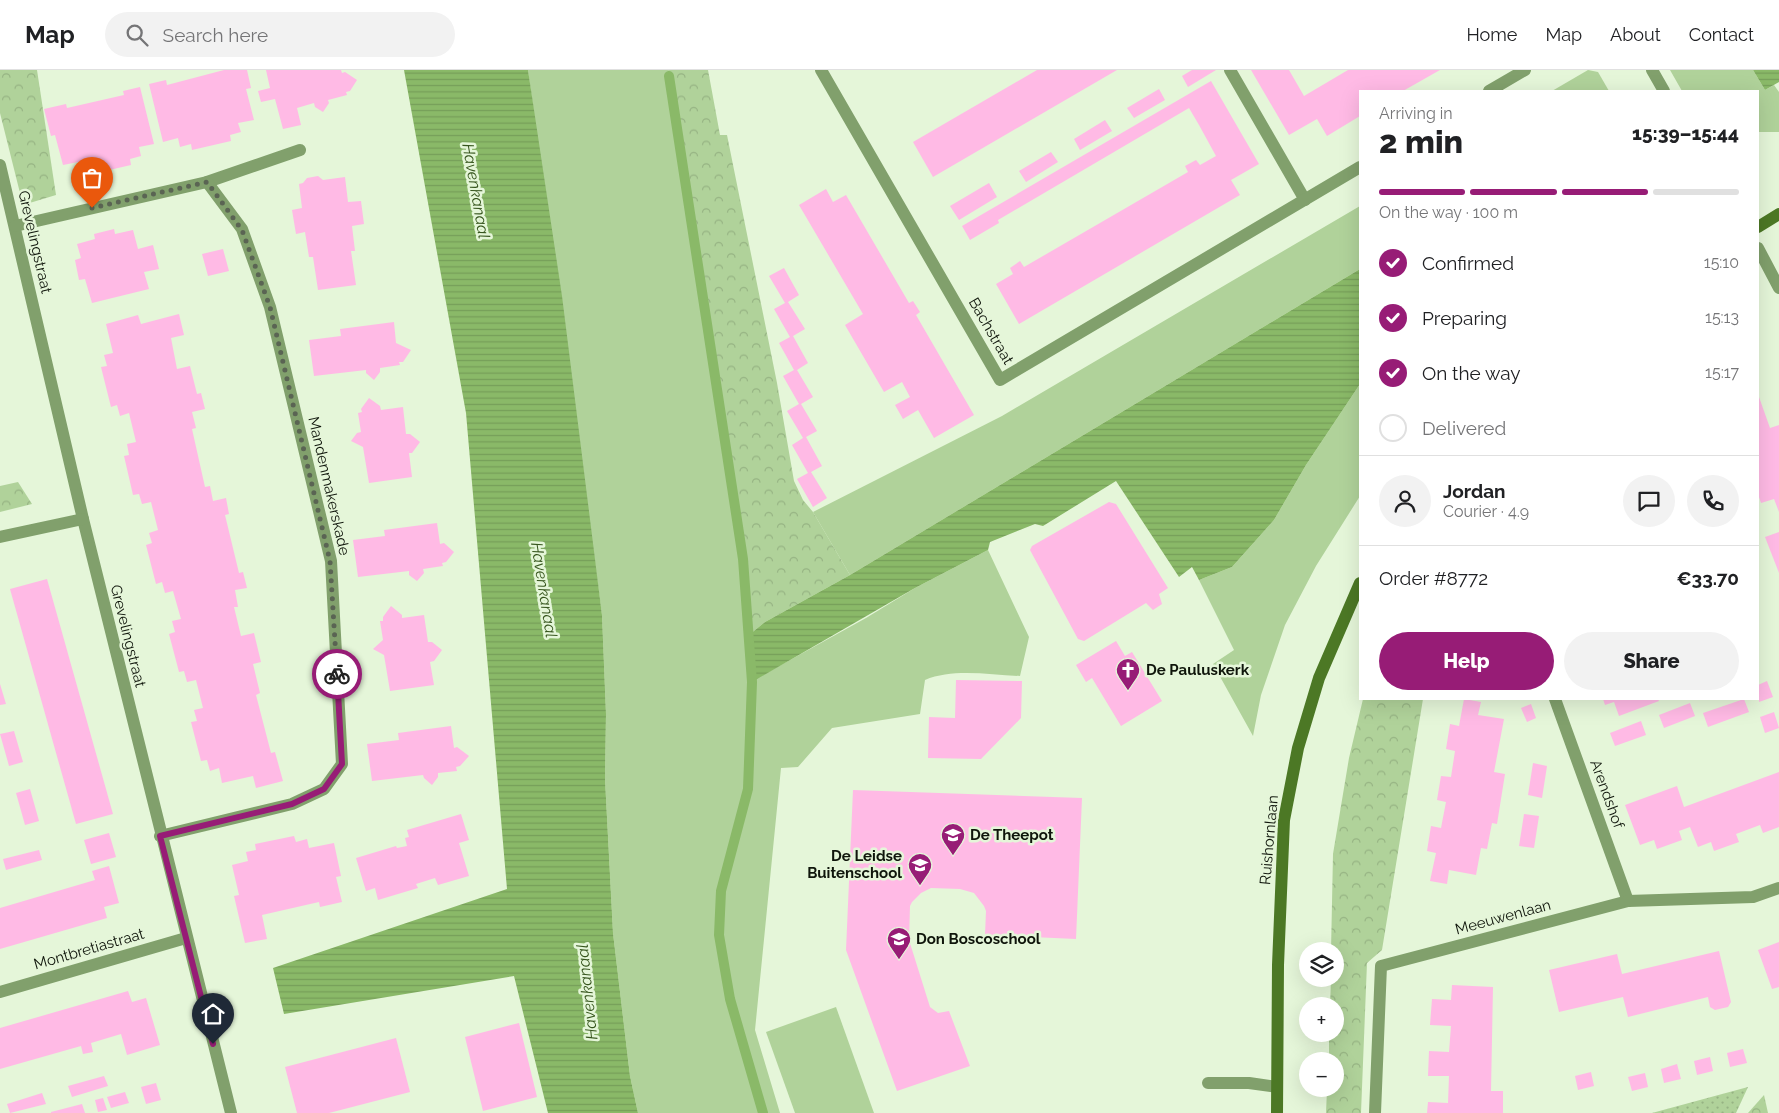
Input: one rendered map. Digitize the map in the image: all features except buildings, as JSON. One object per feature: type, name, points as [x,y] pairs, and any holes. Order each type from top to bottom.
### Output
[{"type":"main road","points":[[1759,226],[1779,214]]},
{"type":"main road","name":"Ruishornlaan","points":[[1277,1113],[1278,965],[1284,820],[1298,748],[1319,678],[1359,585]]},
{"type":"street","name":"Bachstraat","points":[[821,70],[1000,380],[1359,168]]},
{"type":"street","points":[[1230,70],[1305,200]]},
{"type":"street","points":[[1491,90],[1525,70]]},
{"type":"street","points":[[1652,70],[1663,90]]},
{"type":"street","points":[[15,226],[207,182],[300,150]]},
{"type":"street","name":"Grevelingstraat","points":[[0,165],[160,836],[231,1113]]},
{"type":"street","name":"Mandenmakerskade","points":[[160,836],[292,804],[324,789],[342,764],[330,561],[270,307],[242,230],[207,182]]},
{"type":"street","points":[[1759,250],[1779,288]]},
{"type":"street","points":[[0,537],[83,519]]},
{"type":"street","name":"Arendshof","points":[[1555,700],[1628,900]]},
{"type":"street","name":"Meeuwenlaan","points":[[1375,1113],[1381,966],[1628,900],[1753,897],[1779,888]]},
{"type":"street","name":"Montbretiastraat","points":[[0,992],[186,938]]},
{"type":"street","points":[[1208,1083],[1249,1083],[1278,1087]]},
{"type":"green space","points":[[0,70],[37,70],[56,195],[23,205],[0,113]]},
{"type":"green space","points":[[528,70],[668,70],[743,559],[752,681],[866,618],[915,588],[988,550],[1029,637],[1020,676],[959,673],[936,676],[925,680],[920,714],[832,728],[798,767],[781,768],[755,1030],[780,1113],[638,1113],[630,1076],[613,933],[605,779],[606,714],[602,615]]},
{"type":"green space","points":[[668,70],[708,70],[720,135],[727,135],[777,383],[794,481],[803,500],[813,512],[850,575],[765,622],[749,635],[743,559]]},
{"type":"green space","points":[[1588,70],[1598,72],[1608,90],[1554,90]]},
{"type":"green space","points":[[1670,70],[1753,70],[1765,90],[1774,85],[1779,92],[1779,132],[1759,132],[1759,90],[1681,90]]},
{"type":"green space","points":[[1359,207],[1359,270],[850,575],[813,512],[1002,416]]},
{"type":"green space","points":[[1359,386],[1359,498],[1316,566],[1285,625],[1261,695],[1253,736],[1213,664],[1234,650],[1199,580],[1232,567],[1274,520],[1306,465]]},
{"type":"green space","points":[[18,482],[32,504],[0,512],[0,486]]},
{"type":"green space","points":[[1363,700],[1423,700],[1382,950],[1367,963],[1361,1113],[1326,1113],[1327,1097],[1344,1097],[1344,1052],[1329,1052],[1329,1042],[1344,1042],[1344,997],[1330,997],[1331,987],[1344,987],[1344,942],[1331,942],[1333,854],[1349,758]]},
{"type":"green space","points":[[836,1007],[874,1113],[795,1113],[766,1032]]},
{"type":"green space","points":[[1748,1087],[1736,1113],[1652,1113]]},
{"type":"green space","points":[[1764,1095],[1768,1113],[1748,1113]]},
{"type":"water","name":"Havenkanaal","points":[[404,70],[528,70],[562,296],[602,615],[606,714],[605,779],[613,933],[630,1076],[638,1113],[548,1113],[514,976],[284,1014],[273,968],[507,889],[466,413]]},
{"type":"water","points":[[1753,70],[1779,70],[1779,82],[1765,90]]},
{"type":"water","points":[[1359,270],[1359,386],[1306,465],[1274,520],[1232,567],[1199,580],[1192,567],[1179,577],[1116,481],[1043,526],[1035,524],[990,542],[988,550],[915,588],[752,682],[749,635],[765,622],[850,575]]},
{"type":"waterway","points":[[669,76],[743,559],[752,682],[748,789],[721,891],[719,935],[730,999],[763,1113]]},
{"type":"way so far","points":[[92,208],[207,182],[242,230],[270,307],[330,561],[337,674]]},
{"type":"place","name":"De Pauluskerk","points":[[1128,691]]},
{"type":"place","name":"De Theepot","points":[[953,856]]},
{"type":"place","name":"De Leidse Buitenschool","points":[[920,886]]},
{"type":"place","name":"Don Boscoschool","points":[[899,960]]},
{"type":"route","points":[[213,1044],[160,836],[292,804],[324,789],[342,764],[337,674]]}]
